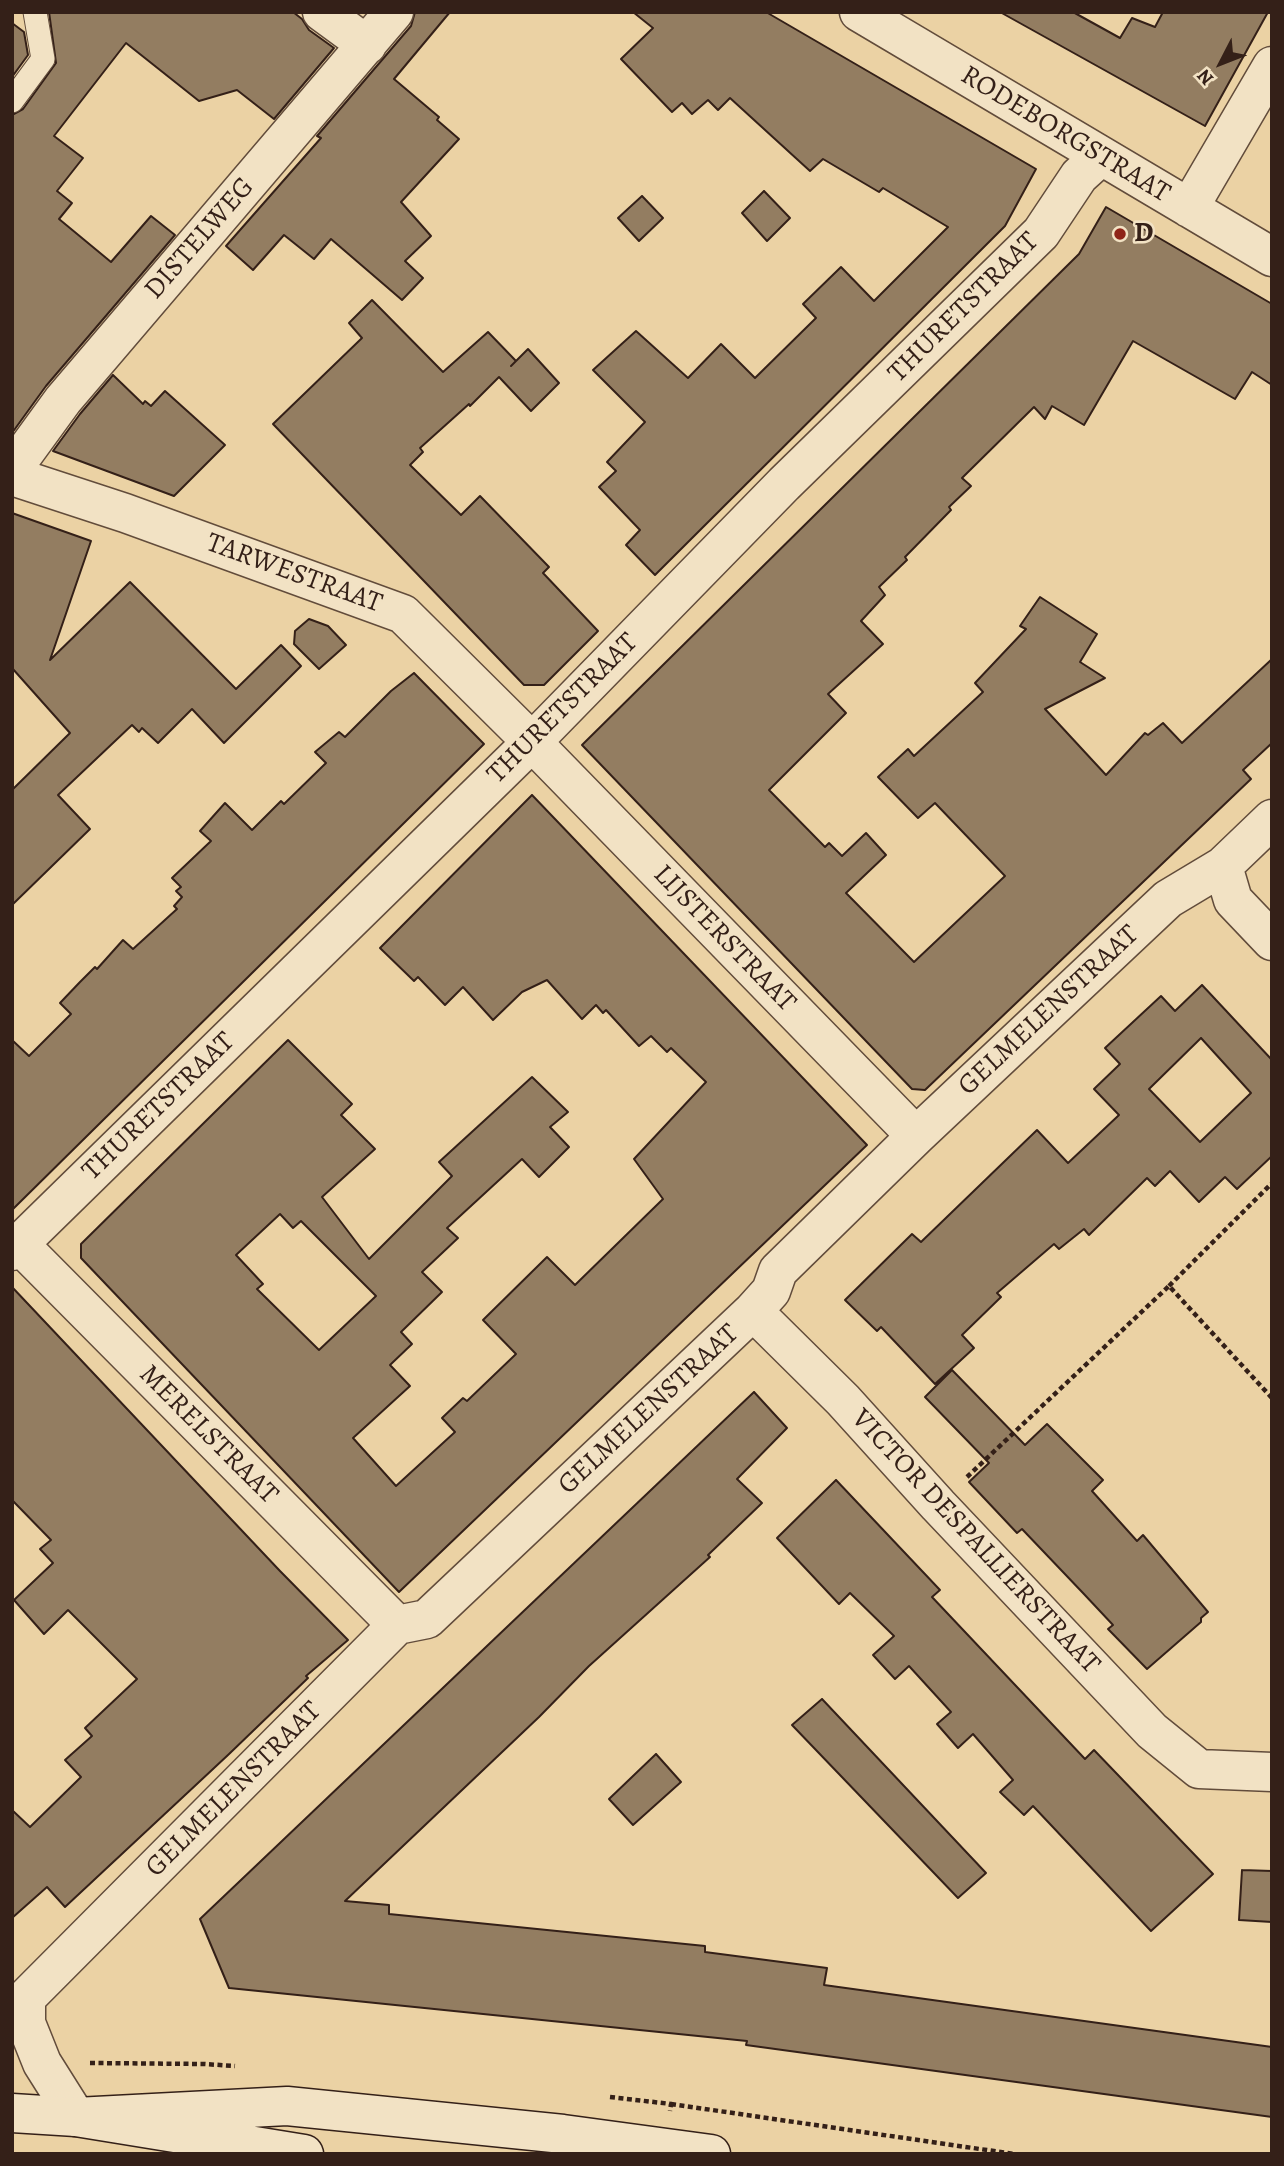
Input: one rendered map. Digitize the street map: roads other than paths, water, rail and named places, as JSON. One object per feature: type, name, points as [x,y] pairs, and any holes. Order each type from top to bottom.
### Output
[{"type":"street","points":[[322,12],[367,45]]},
{"type":"street","name":"DISTELWEG","points":[[12,470],[63,400],[394,12]]},
{"type":"street","name":"RODEBORGSTRAAT","points":[[859,12],[1272,257]]},
{"type":"street","points":[[1189,208],[1272,66]]},
{"type":"street","name":"THURETSTRAAT","points":[[16,1248],[532,742],[785,484],[1041,233],[1079,176],[1101,156]]},
{"type":"street","name":"TARWESTRAAT","points":[[12,476],[125,513],[403,614],[532,742]]},
{"type":"street","name":"LIJSTERSTRAAT","points":[[532,742],[916,1136]]},
{"type":"street","name":"GELMELENSTRAAT","points":[[76,2117],[42,2063],[19,2006],[397,1625],[427,1619],[753,1311],[771,1291],[778,1271],[916,1136],[1168,899],[1223,866],[1272,819]]},
{"type":"street","points":[[1223,866],[1233,900],[1272,941]]},
{"type":"street","name":"MERELSTRAAT","points":[[16,1248],[397,1625]]},
{"type":"street","name":"VICTOR DESPALLIERSTRAAT","points":[[753,1311],[843,1400],[938,1505],[1152,1731],[1199,1769],[1272,1772]]},
{"type":"street","points":[[76,2117],[287,2106],[560,2147],[711,2154]]},
{"type":"street","points":[[12,2113],[76,2117],[304,2154]]},
{"type":"lane","points":[[12,101],[43,59],[35,12]]},
{"type":"place","name":"D","points":[[1120,234]]}]
